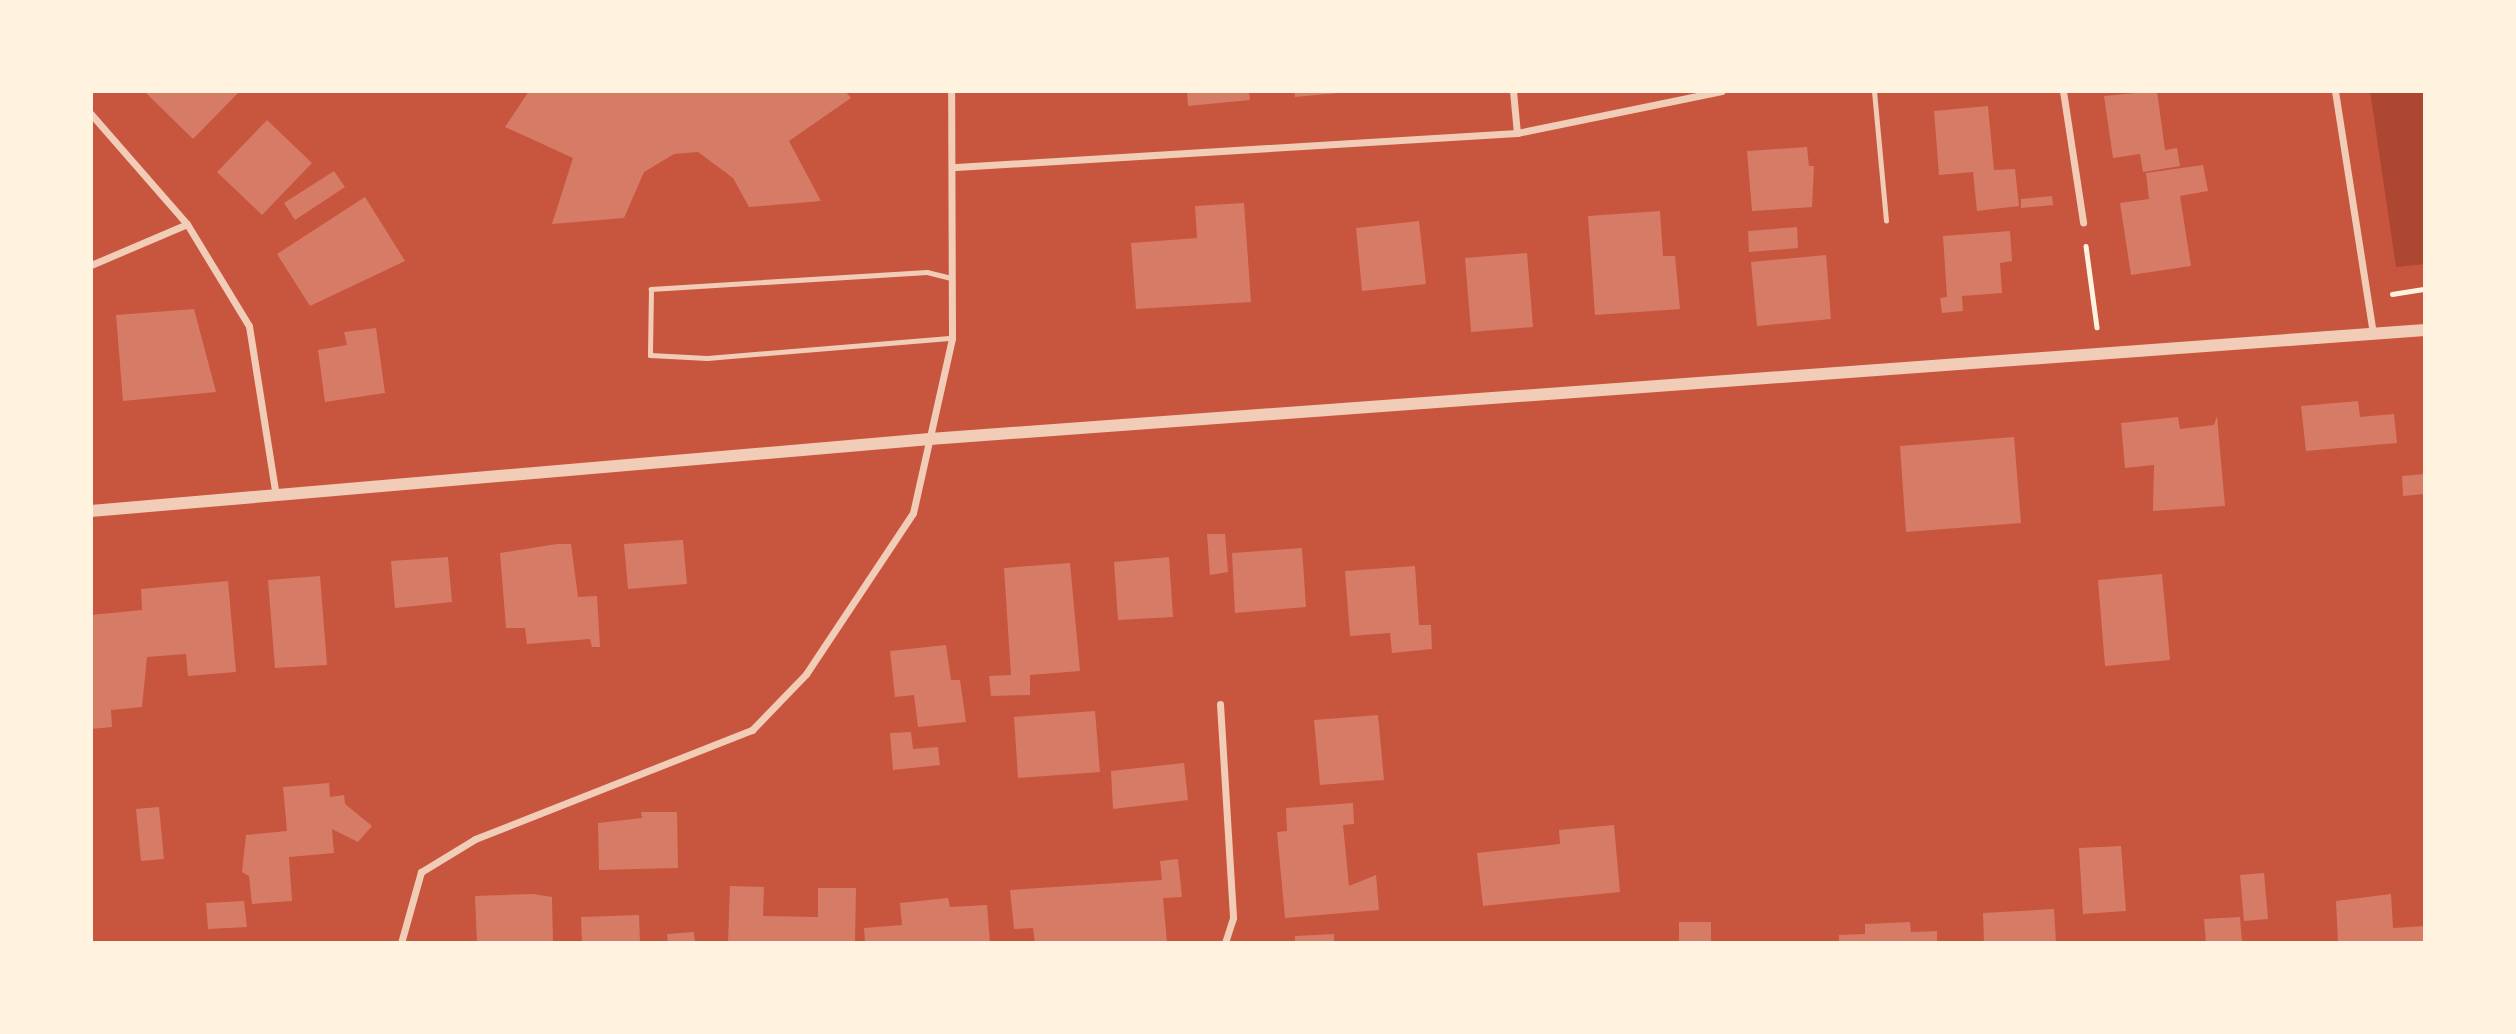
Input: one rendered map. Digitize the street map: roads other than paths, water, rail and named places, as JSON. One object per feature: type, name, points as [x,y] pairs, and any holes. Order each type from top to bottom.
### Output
[{"type":"street","points":[[401,943],[421,872],[475,839],[752,730],[806,674],[913,513],[952,338],[951,278],[956,167],[951,91]]},
{"type":"street","points":[[1513,91],[1517,132]]},
{"type":"street","points":[[956,167],[1517,132],[1722,91]]},
{"type":"street","points":[[2063,91],[2083,222]]},
{"type":"street","points":[[2335,91],[2373,336]]},
{"type":"street","points":[[91,114],[187,224],[249,326],[276,496]]},
{"type":"street","points":[[91,265],[187,224]]},
{"type":"street","points":[[91,511],[930,439],[2100,356],[2425,330]]},
{"type":"street","points":[[1220,704],[1233,918],[1225,943]]},
{"type":"lane","points":[[1874,91],[1886,220]]},
{"type":"lane","points":[[951,278],[927,272],[651,289],[650,355],[707,358],[952,338]]}]
